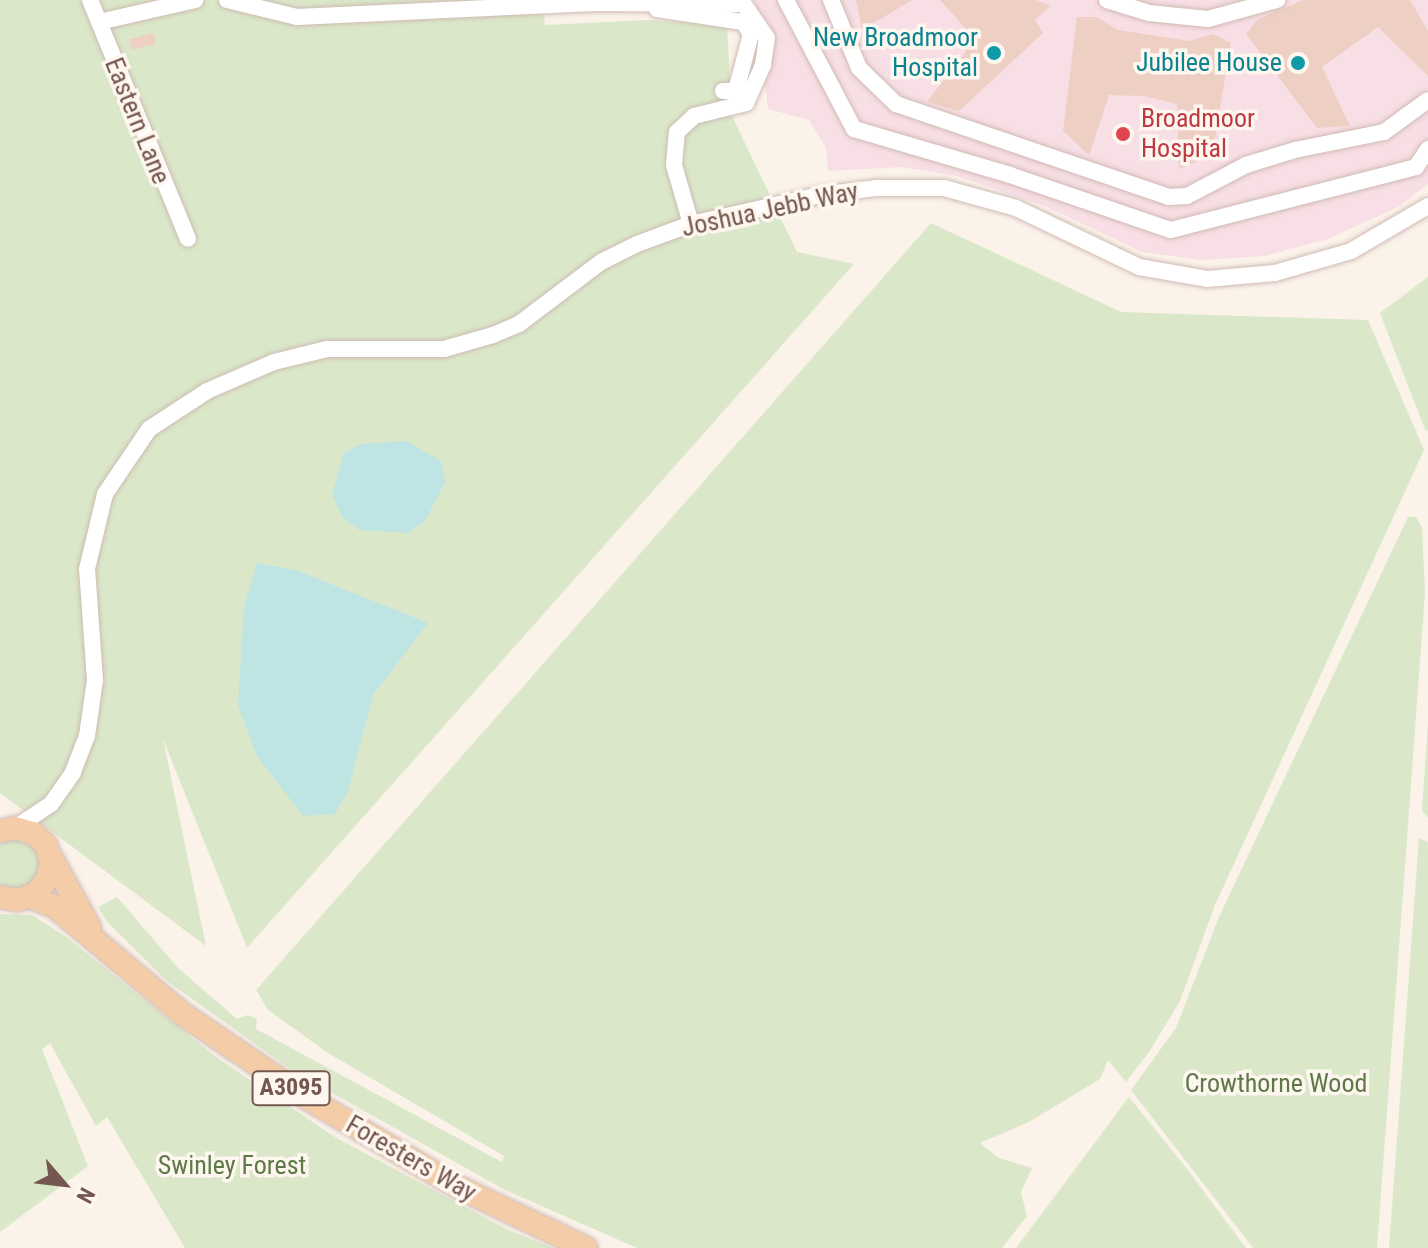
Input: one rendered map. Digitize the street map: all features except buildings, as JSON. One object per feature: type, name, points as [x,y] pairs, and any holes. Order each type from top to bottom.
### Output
[{"type":"main road","points":[[0,897],[30,897],[47,880],[47,848],[8,830]]},
{"type":"main road","name":"Foresters Way","points":[[47,848],[94,936]]},
{"type":"main road","name":"Foresters Way","points":[[30,897],[54,906],[94,936],[184,1015],[307,1098],[460,1188],[586,1248]]},
{"type":"street","name":"Eastern Lane","points":[[90,0],[188,239]]},
{"type":"street","points":[[99,22],[196,0]]},
{"type":"street","points":[[227,0],[297,17],[645,2],[740,2],[767,38],[763,65],[746,103],[694,116],[677,132],[674,165],[691,224]]},
{"type":"street","points":[[786,0],[854,129],[1010,175],[1171,230],[1416,167],[1428,149]]},
{"type":"street","points":[[831,0],[859,68],[896,104],[1169,197],[1187,196],[1246,165],[1295,150],[1384,132],[1428,100]]},
{"type":"street","points":[[1107,0],[1149,13],[1208,19],[1277,0]]},
{"type":"street","points":[[645,2],[658,9],[743,22],[751,34],[736,91],[723,91]]},
{"type":"street","name":"Joshua Jebb Way","points":[[8,830],[51,804],[73,772],[87,736],[95,680],[87,597],[90,545],[105,494],[149,429],[189,399],[287,358],[327,349],[444,349],[493,335],[519,324],[601,262],[691,224],[820,195],[876,188],[944,188],[1016,208],[1139,267],[1207,279],[1275,273],[1351,251],[1428,206]]},
{"type":"street","name":"Joshua Jebb Way","points":[[47,848],[51,804]]},
{"type":"shaded area","name":"Broadmoor Hospital","points":[[755,0],[1428,0],[1428,184],[1400,206],[1328,239],[1264,256],[1201,260],[1142,252],[1047,207],[957,176],[902,167],[828,171],[826,148],[809,120],[768,109]]},
{"type":"green space","points":[[0,0],[542,0],[545,25],[647,20],[727,25],[732,116],[797,252],[854,264],[247,948],[163,739],[206,946],[0,793]]},
{"type":"green space","points":[[931,223],[1121,312],[1368,320],[1424,450],[1215,905],[1180,1001],[1149,1052],[1126,1082],[1108,1060],[1100,1079],[1029,1122],[980,1143],[999,1158],[1032,1168],[1021,1192],[1027,1216],[1002,1248],[637,1248],[505,1190],[293,1071],[167,981],[107,922],[98,907],[117,897],[178,968],[237,1019],[248,1015],[257,1019],[256,1029],[502,1162],[504,1156],[328,1053],[268,1010],[256,990]]},
{"type":"green space","points":[[1428,277],[1428,429],[1426,432],[1380,313]]},
{"type":"green space","name":"Crowthorne Wood","points":[[1408,517],[1416,517],[1422,527],[1425,593],[1377,1248],[1253,1248],[1131,1090],[1176,1028],[1219,917]]},
{"type":"green space","points":[[1428,723],[1428,818],[1422,810]]},
{"type":"green space","points":[[14,838],[38,850],[42,861],[35,882],[18,890],[0,885],[0,844]]},
{"type":"green space","name":"Crowthorne Wood","points":[[1419,838],[1428,842],[1428,1248],[1389,1248]]},
{"type":"green space","name":"Swinley Forest","points":[[0,914],[32,915],[65,936],[216,1057],[335,1137],[508,1230],[554,1248],[185,1248],[107,1117],[96,1126],[50,1043],[42,1049],[88,1166],[0,1232]]},
{"type":"green space","name":"Crowthorne Wood","points":[[1129,1097],[1187,1169],[1246,1248],[1016,1248]]},
{"type":"water","points":[[406,441],[441,461],[445,482],[434,504],[425,521],[408,533],[359,530],[342,517],[332,494],[344,453],[360,444]]},
{"type":"water","points":[[257,563],[298,571],[428,623],[373,695],[348,791],[335,814],[303,816],[257,756],[238,706],[244,607]]},
{"type":"place","name":"New Broadmoor Hospital","points":[[994,53]]},
{"type":"place","name":"Jubilee House","points":[[1298,63]]},
{"type":"place","name":"Broadmoor Hospital","points":[[1123,134]]}]
